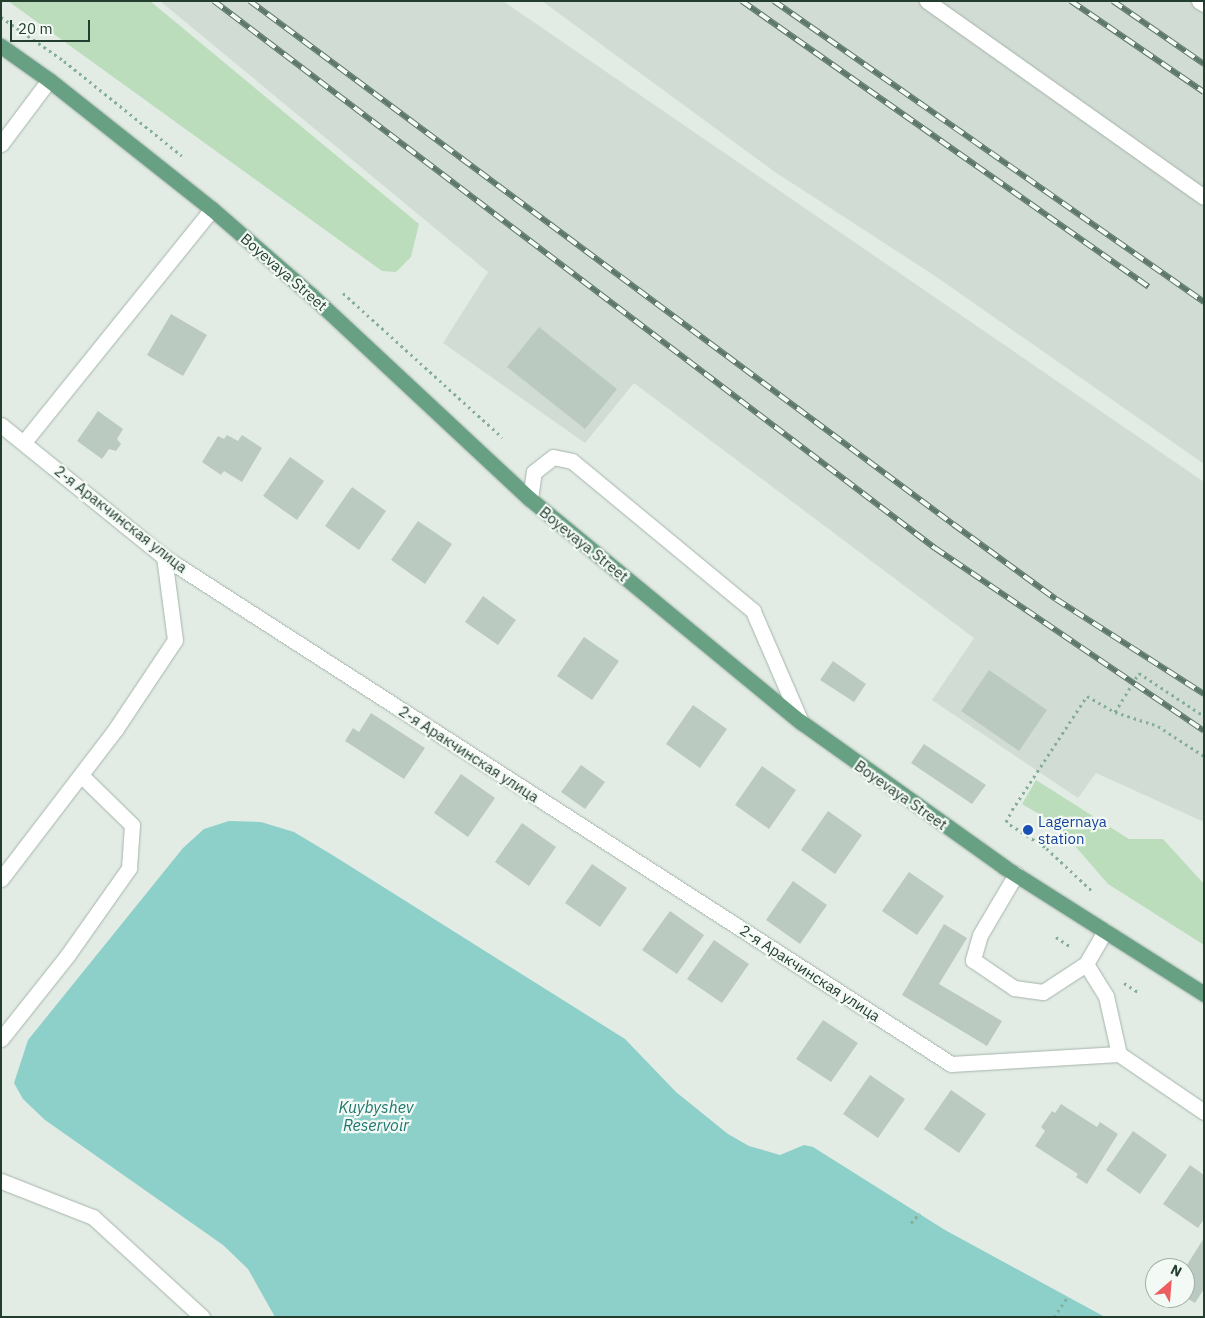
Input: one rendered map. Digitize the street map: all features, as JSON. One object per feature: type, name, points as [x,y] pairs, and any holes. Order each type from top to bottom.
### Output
[{"type":"main road","name":"Boyevaya Street","points":[[1,46],[49,80],[212,209],[311,295],[530,499],[801,722],[1016,874],[1204,994]]},
{"type":"street","points":[[927,1],[1204,197]]},
{"type":"street","points":[[1199,1],[1204,4]]},
{"type":"street","points":[[1,144],[49,80]]},
{"type":"street","points":[[24,442],[212,209]]},
{"type":"street","name":"2-я Аракчинская улица","points":[[1,426],[24,442],[164,557],[951,1064],[1119,1054]]},
{"type":"street","points":[[530,499],[534,472],[553,456],[572,461],[580,467],[753,611],[801,722]]},
{"type":"street","points":[[1,879],[115,730],[175,640],[164,557]]},
{"type":"street","points":[[1,1039],[67,956],[129,868],[132,825],[81,775]]},
{"type":"street","points":[[1016,874],[980,935],[973,960],[1014,988],[1042,992],[1086,964],[1105,931]]},
{"type":"street","points":[[1086,964],[1106,996],[1119,1054],[1204,1112]]},
{"type":"street","points":[[1,1181],[94,1217],[202,1317]]},
{"type":"path","points":[[1115,712],[1139,673],[1204,716]]},
{"type":"path","points":[[1091,890],[1046,846],[1006,822],[1087,696],[1115,712],[1158,726],[1204,756]]},
{"type":"path","points":[[911,1224],[920,1213]]},
{"type":"path","points":[[1054,1317],[1067,1298]]},
{"type":"shaded area","points":[[160,1],[503,1],[1204,482],[1204,822],[1096,773],[1078,798],[932,700],[974,638],[634,383],[585,443],[443,343],[488,272]]},
{"type":"shaded area","points":[[542,1],[1204,1],[1204,464],[938,278],[775,172]]},
{"type":"green space","points":[[8,1],[150,1],[419,224],[411,257],[396,272],[382,271]]},
{"type":"green space","points":[[1036,780],[1129,839],[1163,839],[1204,884],[1204,945],[1108,884],[1056,824],[1022,804]]},
{"type":"water","name":"Kuybyshev Reservoir","points":[[229,821],[261,822],[294,832],[334,856],[625,1039],[676,1092],[728,1134],[749,1146],[780,1155],[804,1145],[813,1147],[945,1230],[1105,1317],[275,1317],[248,1269],[223,1245],[45,1120],[23,1099],[14,1083],[28,1040],[183,848],[204,829]]},
{"type":"building","points":[[171,314],[207,335],[183,376],[147,355]]},
{"type":"building","points":[[539,327],[617,389],[585,429],[507,367]]},
{"type":"building","points":[[98,411],[123,429],[117,439],[121,444],[116,451],[109,449],[102,459],[77,441]]},
{"type":"building","points":[[227,435],[238,441],[242,435],[262,448],[242,482],[224,471],[221,475],[202,462],[218,436],[224,439]]},
{"type":"building","points":[[290,457],[324,481],[297,520],[263,496]]},
{"type":"building","points":[[352,487],[386,511],[359,550],[325,526]]},
{"type":"building","points":[[418,521],[452,544],[425,584],[391,560]]},
{"type":"building","points":[[483,596],[516,620],[498,645],[465,622]]},
{"type":"building","points":[[584,637],[619,661],[592,700],[557,676]]},
{"type":"building","points":[[833,661],[866,684],[854,702],[820,680]]},
{"type":"building","points":[[989,670],[1047,710],[1019,751],[961,711]]},
{"type":"building","points":[[693,705],[727,729],[700,768],[666,744]]},
{"type":"building","points":[[371,713],[425,748],[404,779],[345,741],[353,728],[359,732]]},
{"type":"building","points":[[924,744],[986,785],[972,804],[911,763]]},
{"type":"building","points":[[581,765],[605,782],[585,809],[561,792]]},
{"type":"building","points":[[762,766],[796,790],[769,829],[735,805]]},
{"type":"building","points":[[461,774],[495,798],[468,837],[434,813]]},
{"type":"building","points":[[828,811],[862,835],[835,874],[801,850]]},
{"type":"building","points":[[522,823],[556,847],[529,886],[495,862]]},
{"type":"building","points":[[592,864],[627,888],[600,927],[565,903]]},
{"type":"building","points":[[909,872],[944,896],[917,935],[882,911]]},
{"type":"building","points":[[793,881],[827,905],[800,944],[766,920]]},
{"type":"building","points":[[670,911],[704,935],[677,974],[642,950]]},
{"type":"building","points":[[944,924],[967,938],[939,984],[1002,1021],[987,1046],[902,995]]},
{"type":"building","points":[[714,940],[749,964],[722,1003],[687,979]]},
{"type":"building","points":[[823,1020],[858,1043],[831,1082],[796,1059]]},
{"type":"building","points":[[870,1075],[905,1099],[878,1138],[843,1114]]},
{"type":"building","points":[[951,1090],[986,1114],[959,1153],[924,1129]]},
{"type":"building","points":[[1061,1104],[1097,1127],[1100,1122],[1118,1134],[1087,1184],[1076,1177],[1078,1174],[1035,1146],[1045,1131],[1041,1127],[1052,1111],[1055,1113]]},
{"type":"building","points":[[1133,1131],[1167,1155],[1140,1194],[1106,1170]]},
{"type":"building","points":[[1190,1165],[1204,1175],[1204,1219],[1198,1228],[1163,1204]]},
{"type":"building","points":[[1204,1238],[1204,1289],[1195,1303],[1195,1258],[1191,1258]]},
{"type":"railway","points":[[214,1],[935,548],[1204,731]]},
{"type":"railway","points":[[250,1],[1056,599],[1204,694]]},
{"type":"railway","points":[[742,1],[1149,287]]},
{"type":"railway","points":[[774,1],[1204,302]]},
{"type":"railway","points":[[1071,1],[1204,92]]},
{"type":"railway","points":[[1113,1],[1204,64]]},
{"type":"place","name":"Lagernaya station","points":[[1028,830]]}]
